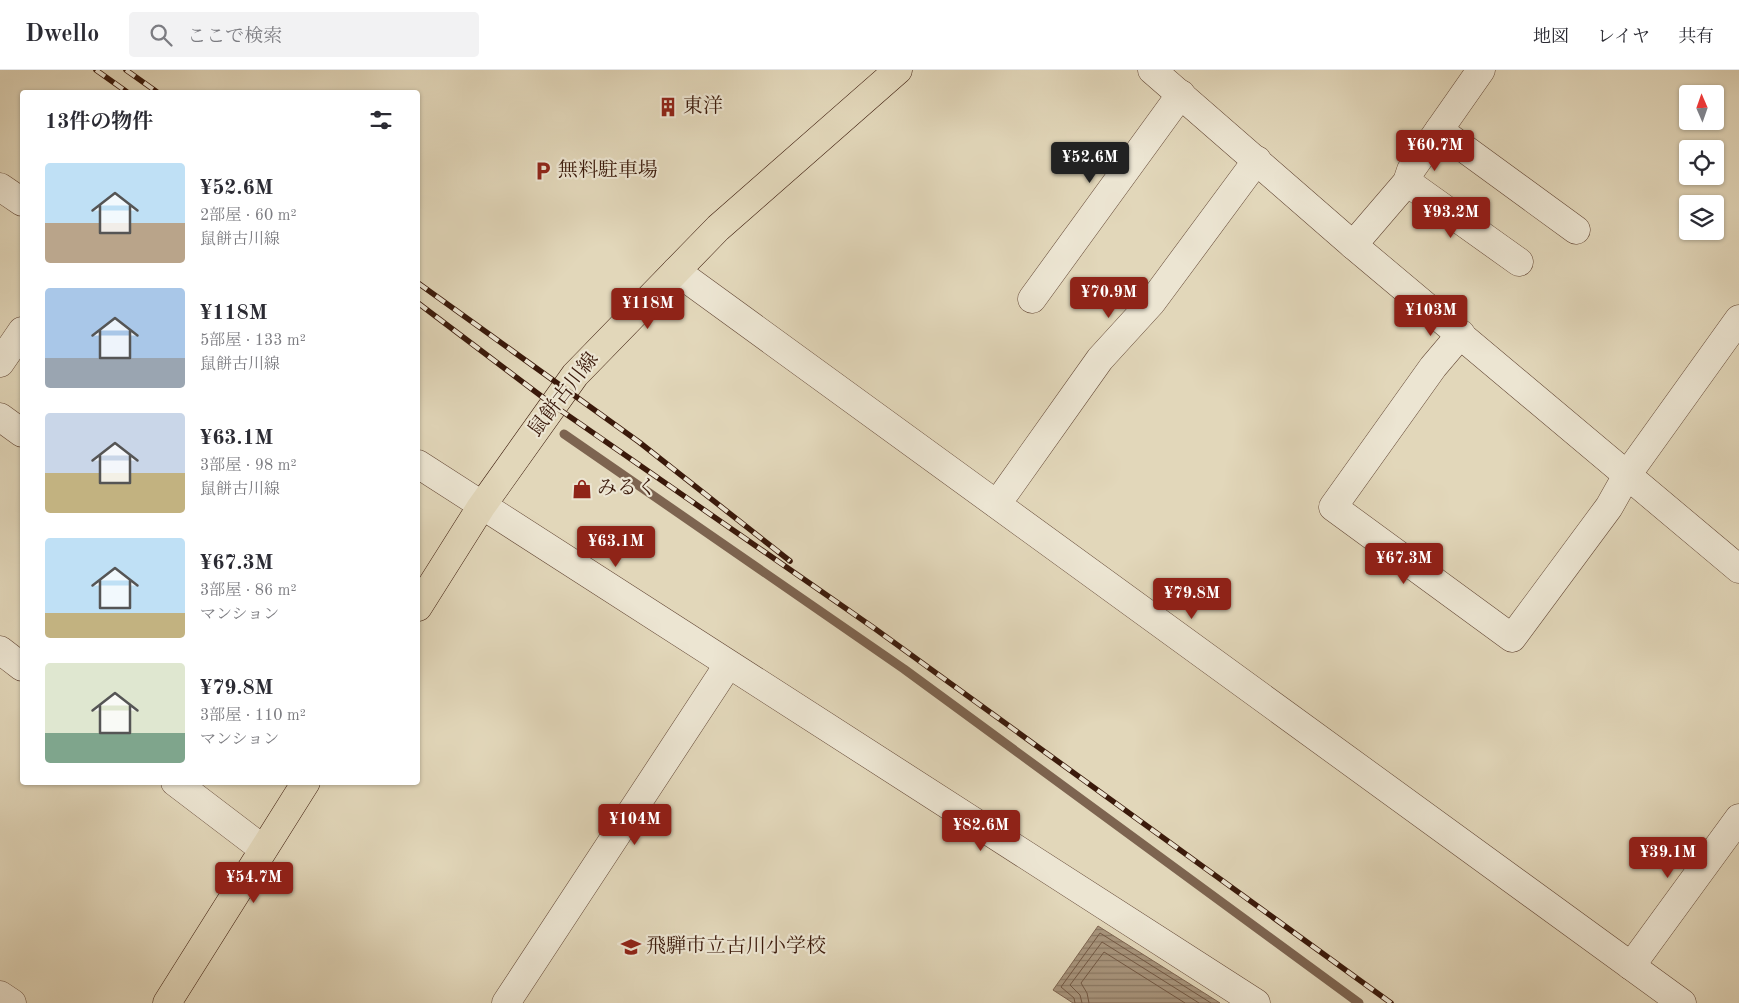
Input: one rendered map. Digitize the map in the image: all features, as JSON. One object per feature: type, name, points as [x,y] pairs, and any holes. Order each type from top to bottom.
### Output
[{"type":"main road","name":"鼠餅古川線","points":[[420,604],[481,507],[575,375],[718,228],[898,70]]},
{"type":"main road","points":[[167,1003],[304,785]]},
{"type":"street","points":[[1152,70],[1353,245],[1739,569]]},
{"type":"street","points":[[1353,245],[1407,182],[1410,170],[1481,70]]},
{"type":"street","points":[[1032,299],[1181,94]]},
{"type":"street","points":[[1439,130],[1576,230]]},
{"type":"street","points":[[997,504],[1100,360],[1152,302],[1257,160]]},
{"type":"street","points":[[1407,182],[1519,262]]},
{"type":"street","points":[[0,187],[20,201]]},
{"type":"street","points":[[676,271],[1682,1003]]},
{"type":"street","points":[[1461,334],[1433,367],[1333,507],[1512,638],[1609,507],[1627,475],[1739,319]]},
{"type":"street","points":[[0,363],[20,334]]},
{"type":"street","points":[[0,417],[20,432]]},
{"type":"street","points":[[420,465],[481,507],[1256,1003]]},
{"type":"street","points":[[0,650],[20,665]]},
{"type":"street","points":[[506,1003],[728,665]]},
{"type":"street","points":[[179,785],[263,849]]},
{"type":"street","points":[[1631,966],[1739,818]]},
{"type":"street","points":[[0,995],[12,1003]]},
{"type":"water","points":[[1098,926],[1220,1003],[1073,1003],[1053,990]]},
{"type":"waterway","points":[[564,434],[904,669],[1359,1003]]},
{"type":"railway","points":[[96,70],[124,90]]},
{"type":"railway","points":[[126,70],[154,90]]},
{"type":"railway","points":[[420,284],[639,442],[790,561]]},
{"type":"railway","points":[[420,305],[553,405],[874,628],[1391,1003]]},
{"type":"place","name":"東洋","points":[[668,107]]},
{"type":"place","name":"無料駐車場","points":[[543,171]]},
{"type":"place","name":"みるく","points":[[582,489]]},
{"type":"place","name":"飛騨市立古川小学校","points":[[631,947]]}]
